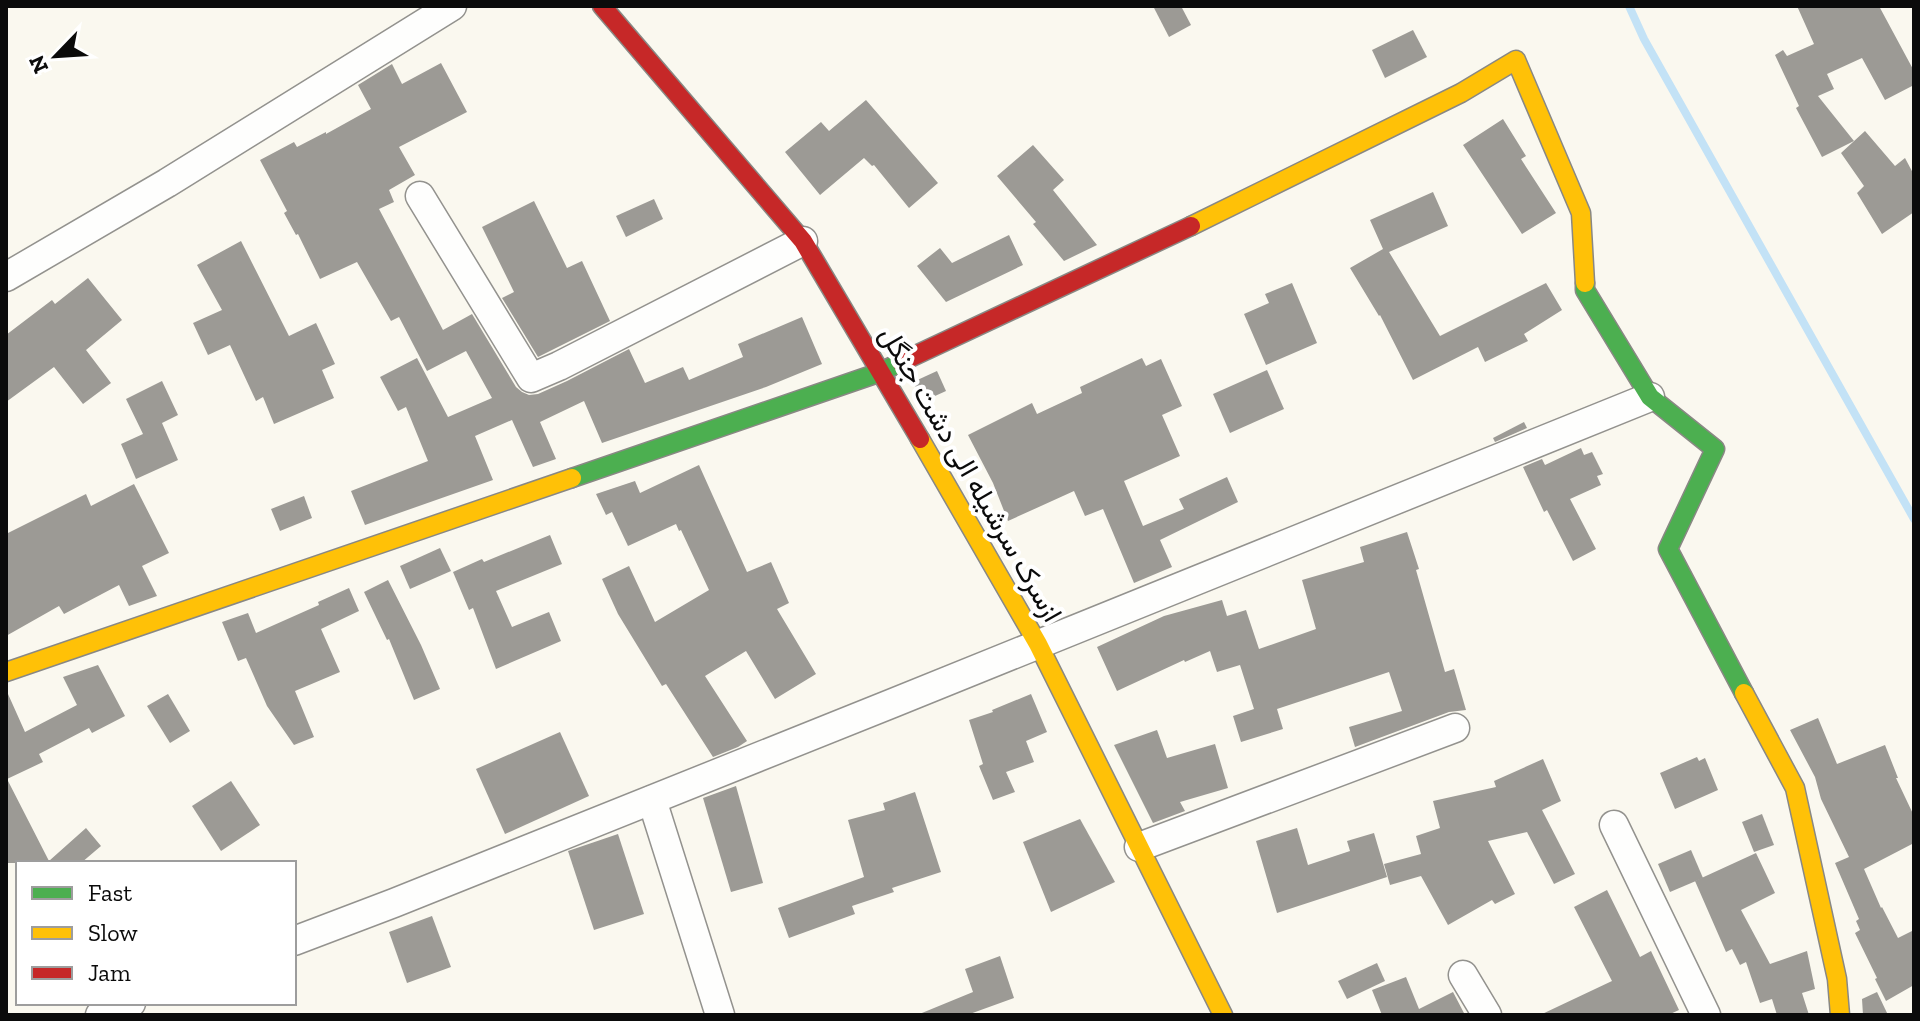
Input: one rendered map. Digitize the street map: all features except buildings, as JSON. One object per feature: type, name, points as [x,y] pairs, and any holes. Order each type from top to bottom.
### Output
[{"type":"street","points":[[6,277],[167,183],[452,6]]},
{"type":"street","name":"ازسرک سرشیله الی دشت جنگل","points":[[602,6],[803,241],[1038,644],[1223,1015]]},
{"type":"street","points":[[6,672],[881,372],[1236,205],[1461,93],[1516,60],[1581,213],[1585,290],[1650,397],[1715,449],[1668,549],[1795,788],[1837,979],[1840,1015]]},
{"type":"street","points":[[420,196],[531,378],[803,241]]},
{"type":"street","points":[[296,940],[652,800],[1650,397]]},
{"type":"street","points":[[1139,847],[1455,728]]},
{"type":"street","points":[[652,800],[720,1015]]},
{"type":"street","points":[[1614,825],[1706,1015]]},
{"type":"street","points":[[1463,975],[1487,1015]]},
{"type":"street","points":[[100,1015],[126,1005]]},
{"type":"waterway","points":[[1629,6],[1644,39],[1914,519]]},
{"type":"traffic: fast","points":[[1585,283],[1585,290],[1650,397],[1715,449],[1668,549],[1744,693]]},
{"type":"traffic: fast","points":[[572,478],[881,372],[901,362]]},
{"type":"traffic: slow","points":[[1191,226],[1461,93],[1516,60],[1581,213],[1585,283]]},
{"type":"traffic: slow","points":[[920,439],[1038,644],[1223,1015]]},
{"type":"traffic: slow","points":[[6,672],[572,478]]},
{"type":"traffic: slow","points":[[1744,693],[1795,788],[1837,979],[1840,1015]]},
{"type":"traffic: jam","points":[[602,6],[803,241],[920,439]]},
{"type":"traffic: jam","points":[[901,362],[1191,226]]}]
